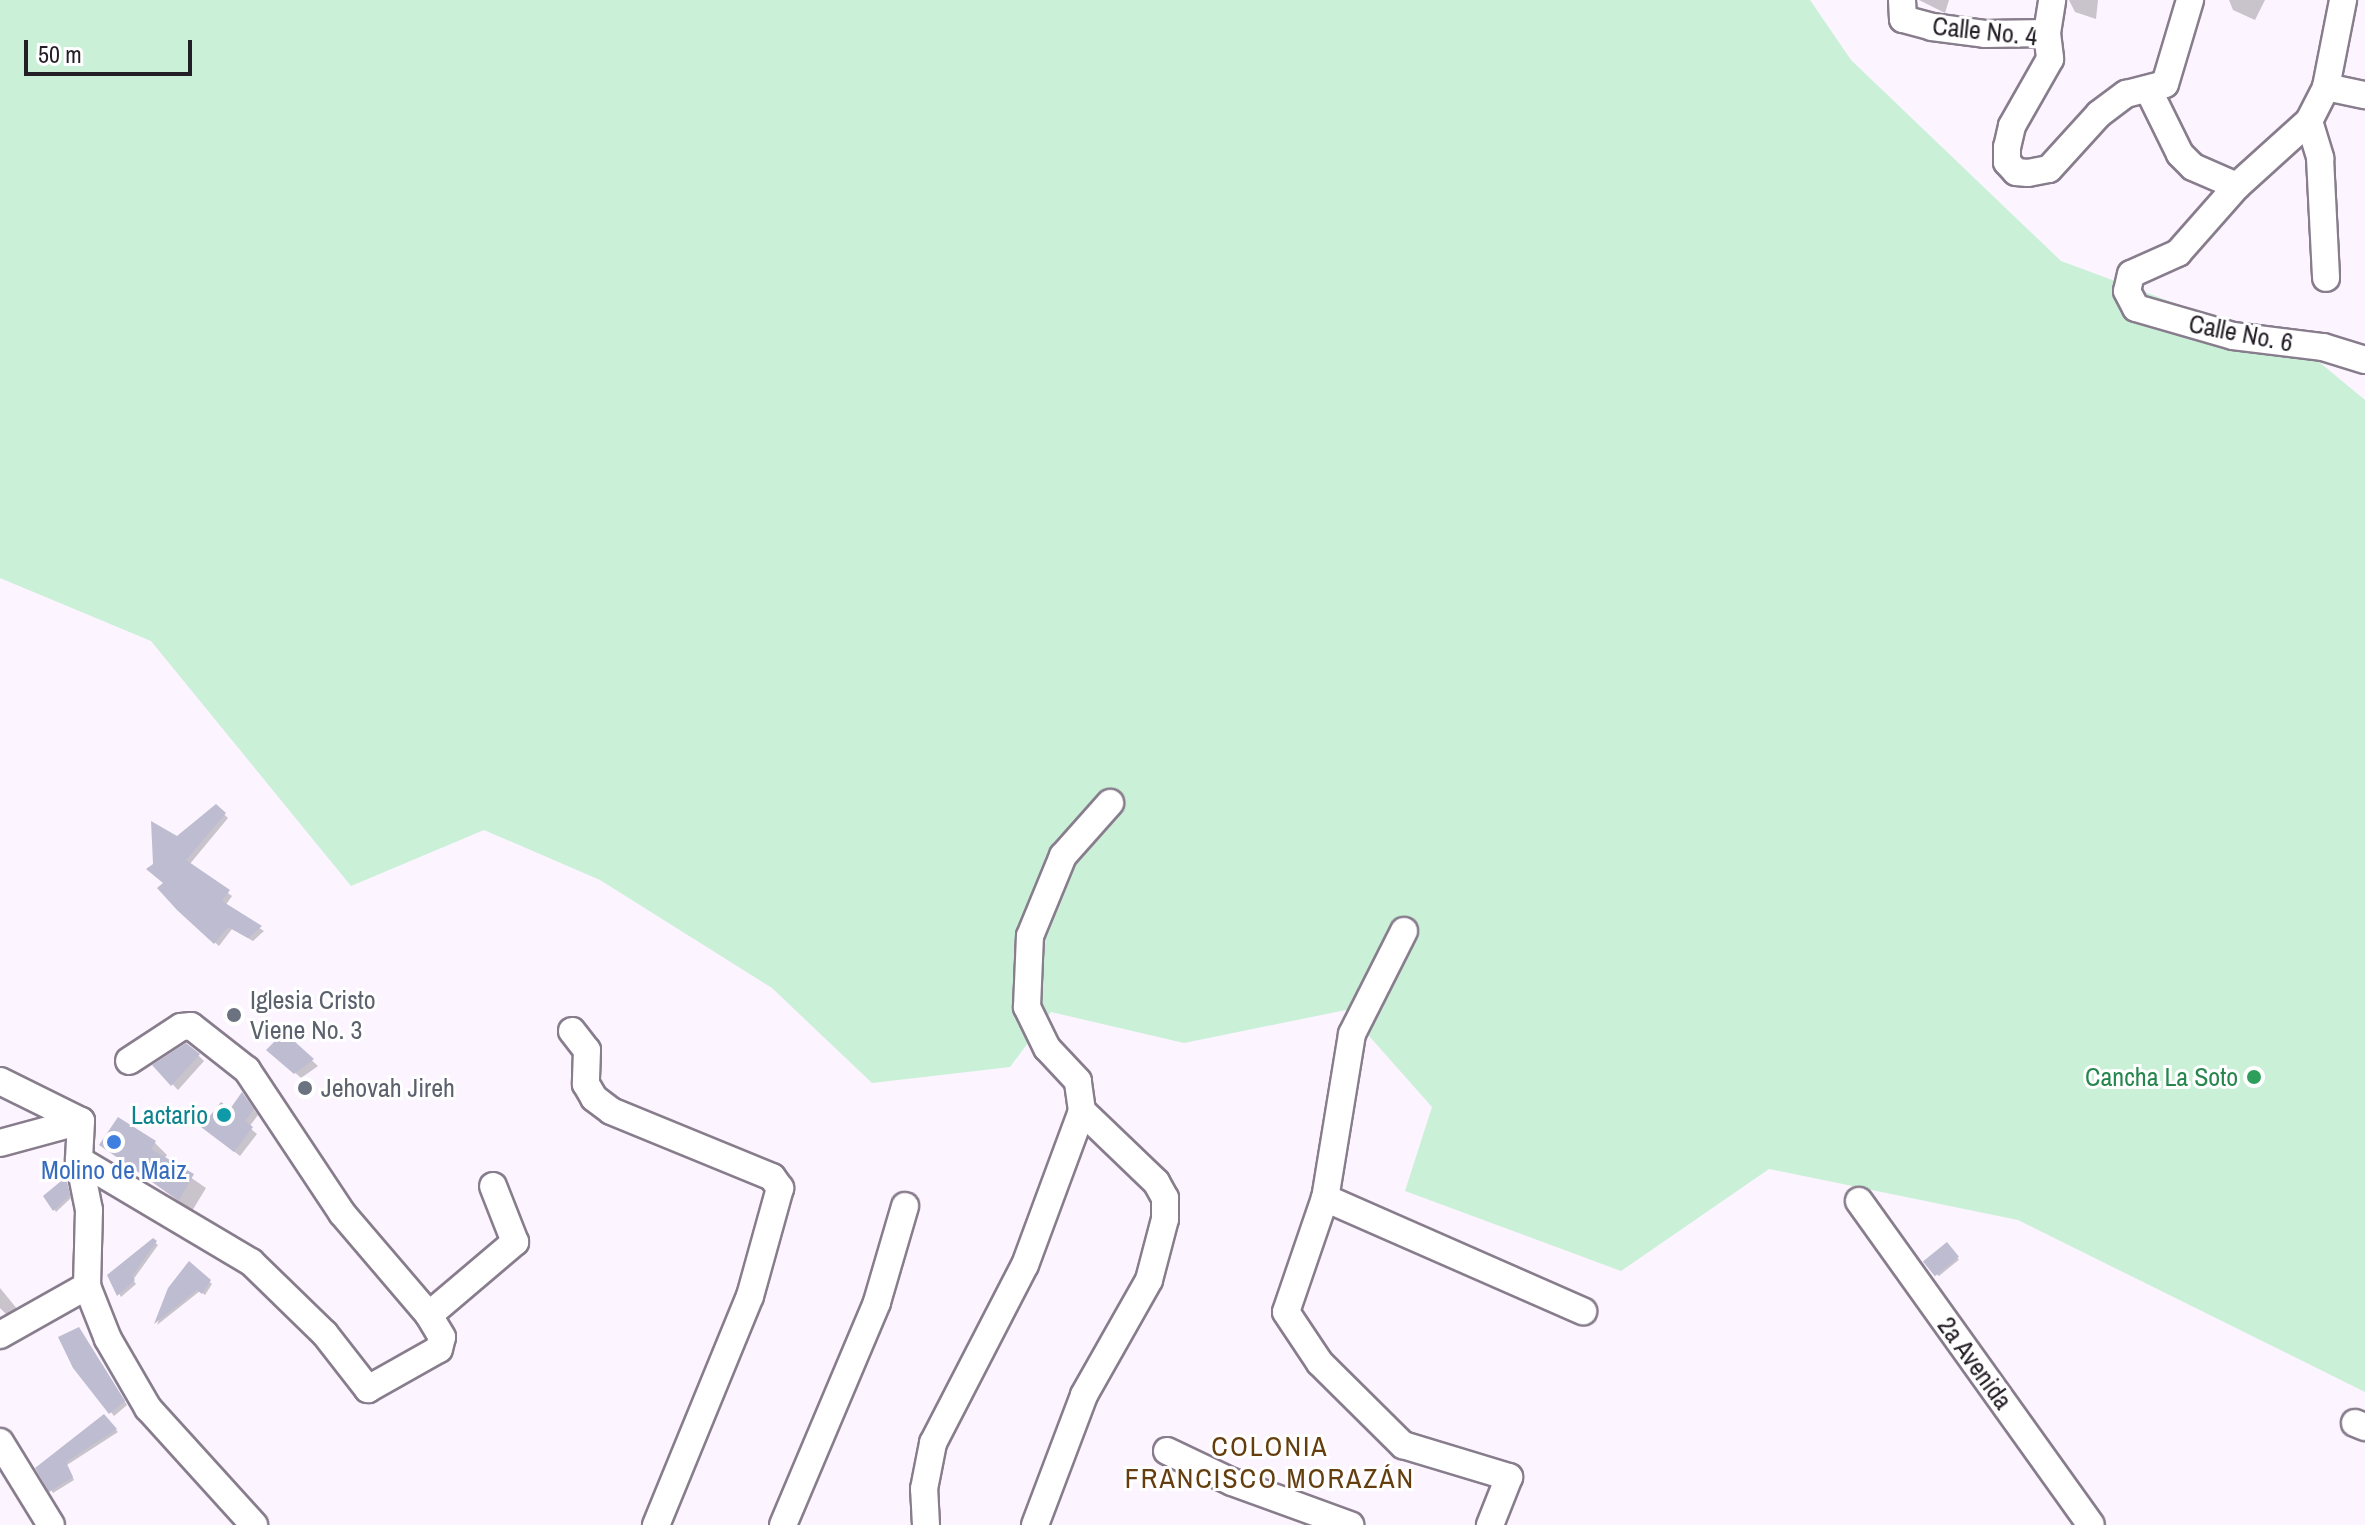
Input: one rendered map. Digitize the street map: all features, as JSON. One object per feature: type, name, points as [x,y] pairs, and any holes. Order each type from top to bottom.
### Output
[{"type":"street","points":[[2047,33],[2052,0]]},
{"type":"street","name":"Calle No. 4","points":[[1901,6],[1903,19],[1953,31],[2047,33],[2050,59],[2012,126],[2007,162],[2016,172],[2049,169],[2099,114],[2126,94],[2149,91],[2172,75],[2190,0]]},
{"type":"street","points":[[2149,91],[2180,154],[2193,167],[2237,186],[2309,121],[2326,87],[2343,0]]},
{"type":"street","points":[[2326,87],[2365,95]]},
{"type":"street","points":[[2309,121],[2320,158],[2326,278]]},
{"type":"street","name":"Calle No. 6","points":[[2237,186],[2178,253],[2131,274],[2127,291],[2136,308],[2233,336],[2323,347],[2365,360]]},
{"type":"street","points":[[926,1525],[924,1489],[933,1443],[1025,1265],[1082,1111],[1078,1081],[1047,1048],[1027,1007],[1030,936],[1063,856],[1110,803]]},
{"type":"street","points":[[1404,931],[1352,1034],[1325,1198],[1286,1312],[1320,1363],[1403,1445],[1509,1477],[1490,1525]]},
{"type":"street","points":[[79,1160],[251,1262],[325,1334],[368,1389],[439,1349],[442,1337],[429,1315],[342,1213],[247,1070],[191,1026],[181,1027],[129,1061]]},
{"type":"street","points":[[572,1031],[587,1050],[586,1084],[594,1098],[611,1111],[772,1177],[780,1188],[750,1296],[656,1525]]},
{"type":"street","points":[[0,1081],[81,1121]]},
{"type":"street","points":[[1035,1525],[1084,1395],[1149,1280],[1165,1219],[1165,1198],[1156,1182],[1082,1111]]},
{"type":"street","points":[[0,1143],[81,1121]]},
{"type":"street","points":[[81,1121],[79,1160],[89,1210],[87,1286],[108,1339],[148,1408],[254,1525]]},
{"type":"street","points":[[429,1315],[515,1242],[493,1186]]},
{"type":"street","points":[[1325,1198],[1583,1311]]},
{"type":"street","name":"2a Avenida","points":[[1859,1201],[2091,1525]]},
{"type":"street","points":[[783,1525],[877,1302],[905,1206]]},
{"type":"street","points":[[0,1335],[87,1286]]},
{"type":"street","points":[[0,1442],[9,1477],[51,1525]]},
{"type":"street","points":[[1167,1451],[1293,1515],[1350,1525]]},
{"type":"green space","points":[[0,0],[1810,0],[1851,60],[2061,261],[2307,352],[2365,400],[2365,1392],[2018,1220],[1769,1169],[1621,1271],[1405,1191],[1432,1107],[1346,1010],[1184,1043],[1051,1012],[1010,1067],[872,1083],[772,988],[600,880],[484,830],[351,886],[151,641],[0,578]]},
{"type":"building","points":[[216,804],[226,813],[186,860],[230,890],[222,901],[262,926],[248,938],[228,927],[214,944],[157,888],[163,883],[146,869],[153,864],[151,821],[177,836]]},
{"type":"building","points":[[284,1032],[314,1059],[294,1074],[266,1050]]},
{"type":"building","points":[[186,1043],[200,1054],[171,1086],[152,1065]]},
{"type":"building","name":"Lactario","points":[[242,1092],[254,1109],[245,1121],[253,1127],[234,1152],[201,1127],[221,1102],[230,1109]]},
{"type":"building","points":[[118,1117],[156,1141],[151,1149],[194,1174],[179,1200],[99,1145]]},
{"type":"building","points":[[66,1177],[70,1195],[53,1211],[43,1196]]},
{"type":"building","points":[[153,1238],[157,1241],[132,1276],[135,1280],[117,1296],[107,1275]]},
{"type":"building","points":[[1947,1242],[1959,1257],[1935,1276],[1923,1262]]},
{"type":"building","points":[[189,1261],[211,1280],[202,1294],[197,1290],[154,1324],[168,1288]]},
{"type":"building","points":[[79,1327],[125,1401],[109,1414],[73,1368],[58,1337]]},
{"type":"building","points":[[104,1414],[117,1429],[66,1462],[73,1477],[49,1492],[35,1468]]},
{"type":"place","name":"Iglesia Cristo Viene No. 3","points":[[234,1015]]},
{"type":"place","name":"Cancha La Soto","points":[[2254,1077]]},
{"type":"place","name":"Jehovah Jireh","points":[[305,1088]]},
{"type":"place","name":"Lactario","points":[[224,1115]]},
{"type":"place","name":"Molino de Maiz","points":[[114,1142]]},
{"type":"district","name":"COLONIA FRANCISCO MORAZÁN","points":[[1270,1462]]}]
